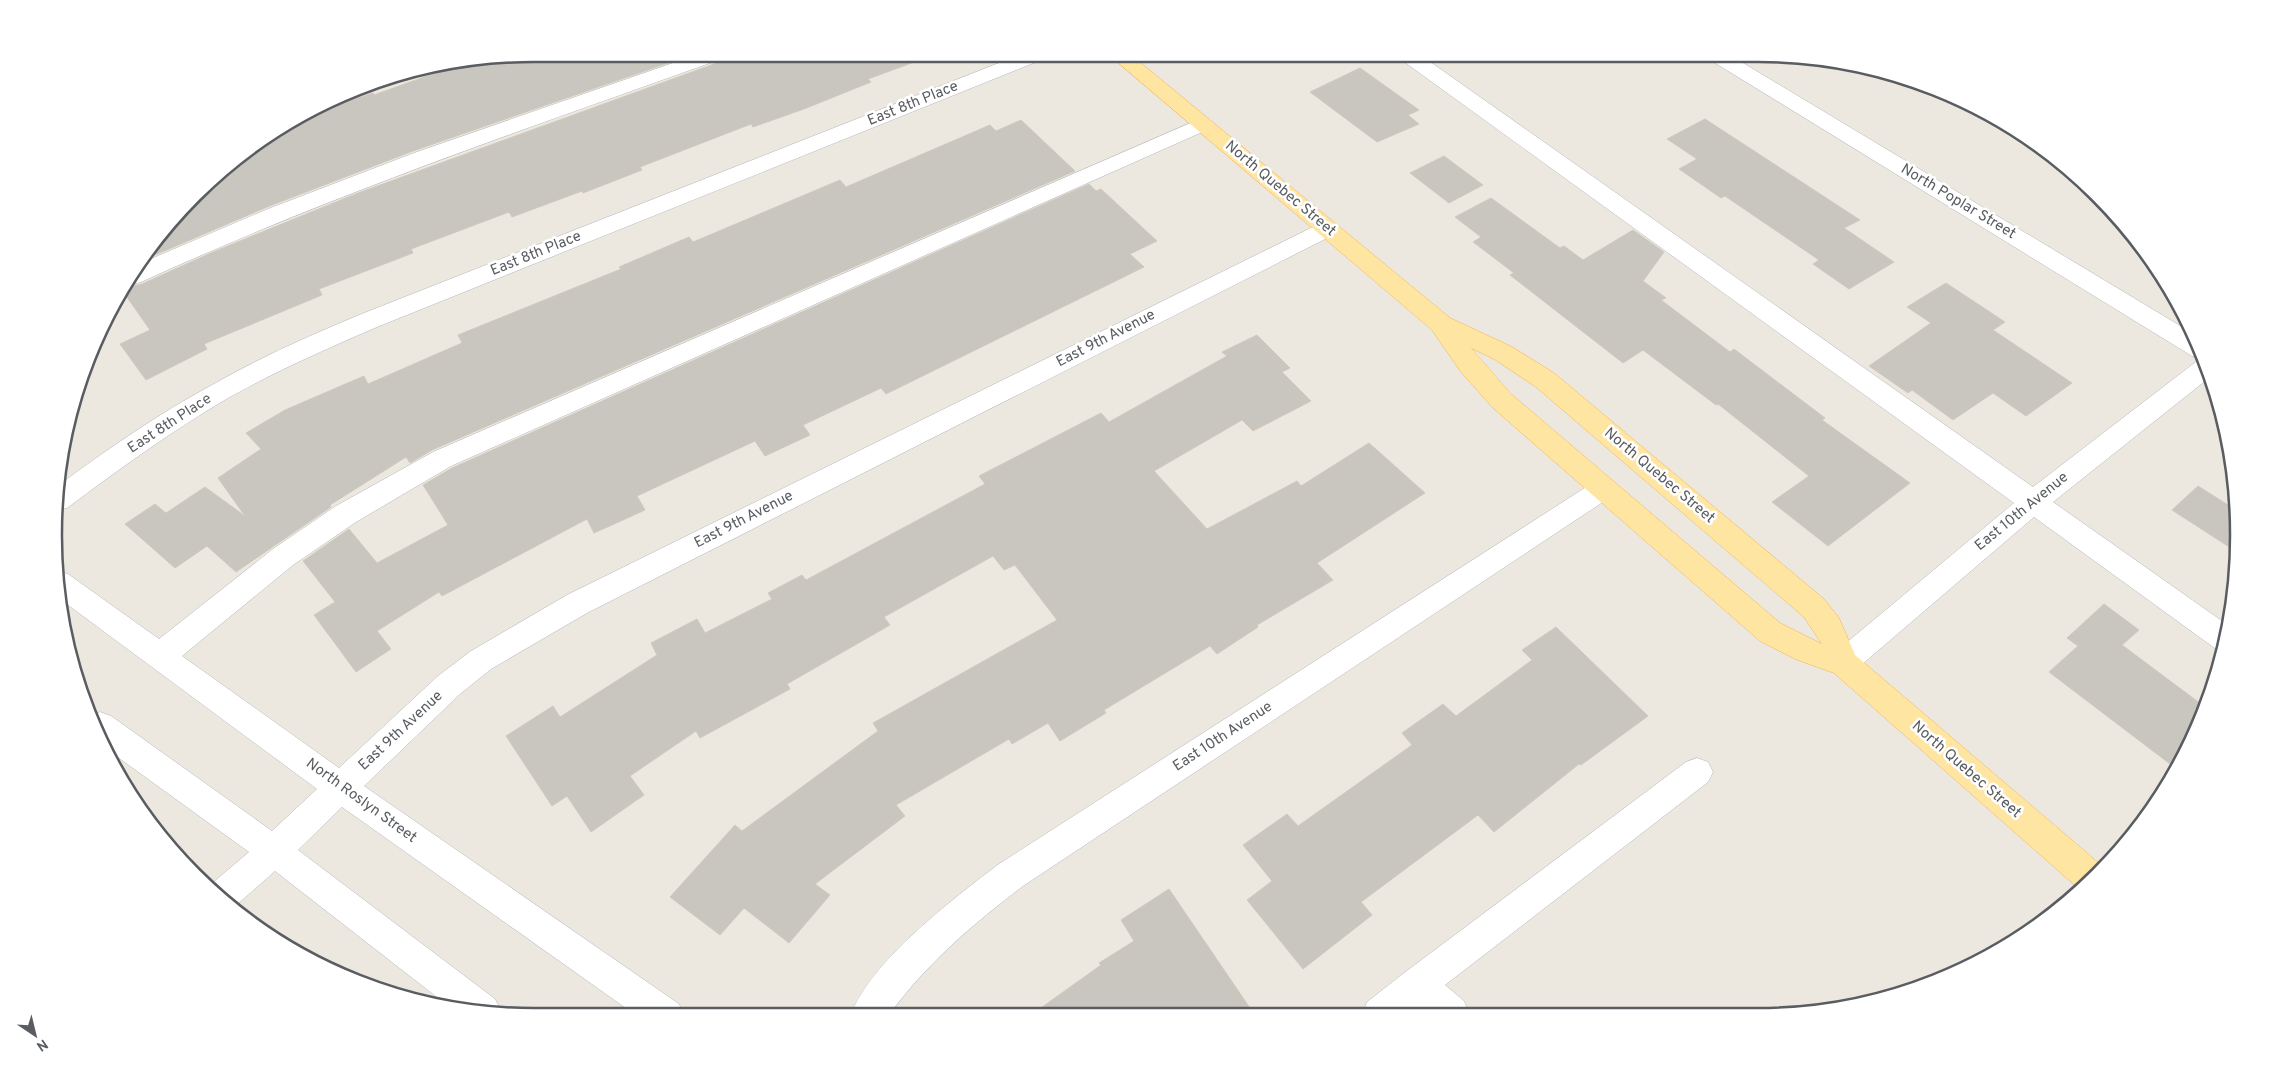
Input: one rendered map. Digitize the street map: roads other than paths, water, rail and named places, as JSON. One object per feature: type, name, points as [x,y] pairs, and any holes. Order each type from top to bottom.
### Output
[{"type":"main road","name":"North Quebec Street","points":[[1128,62],[1441,324],[1524,365],[1560,392],[1814,608],[1825,620],[1834,636],[1843,663]]},
{"type":"main road","name":"North Quebec Street","points":[[1441,324],[1483,382],[1603,489],[1770,632],[1801,650],[1843,663],[2087,873]]},
{"type":"street","points":[[142,272],[207,242],[303,203],[695,62]]},
{"type":"street","name":"East 8th Place","points":[[65,495],[170,422],[219,392],[286,357],[377,317],[1019,62]]},
{"type":"street","points":[[1417,62],[2218,634]]},
{"type":"street","name":"North Poplar Street","points":[[1727,62],[2189,343]]},
{"type":"street","points":[[160,656],[284,556],[346,514],[442,459],[1202,124]]},
{"type":"street","name":"East 9th Avenue","points":[[226,893],[274,851],[449,686],[481,660],[517,637],[576,604],[1327,229]]},
{"type":"street","name":"East 10th Avenue","points":[[1843,663],[2033,502],[2200,371]]},
{"type":"street","name":"East 10th Avenue","points":[[873,1008],[896,978],[928,944],[972,905],[1011,876],[1603,489]]},
{"type":"street","name":"North Roslyn Street","points":[[66,588],[341,788],[656,1008]]},
{"type":"street","points":[[104,729],[274,851],[471,1003]]},
{"type":"street","points":[[1387,1008],[1697,772]]},
{"type":"street","points":[[1416,985],[1446,1008]]}]
